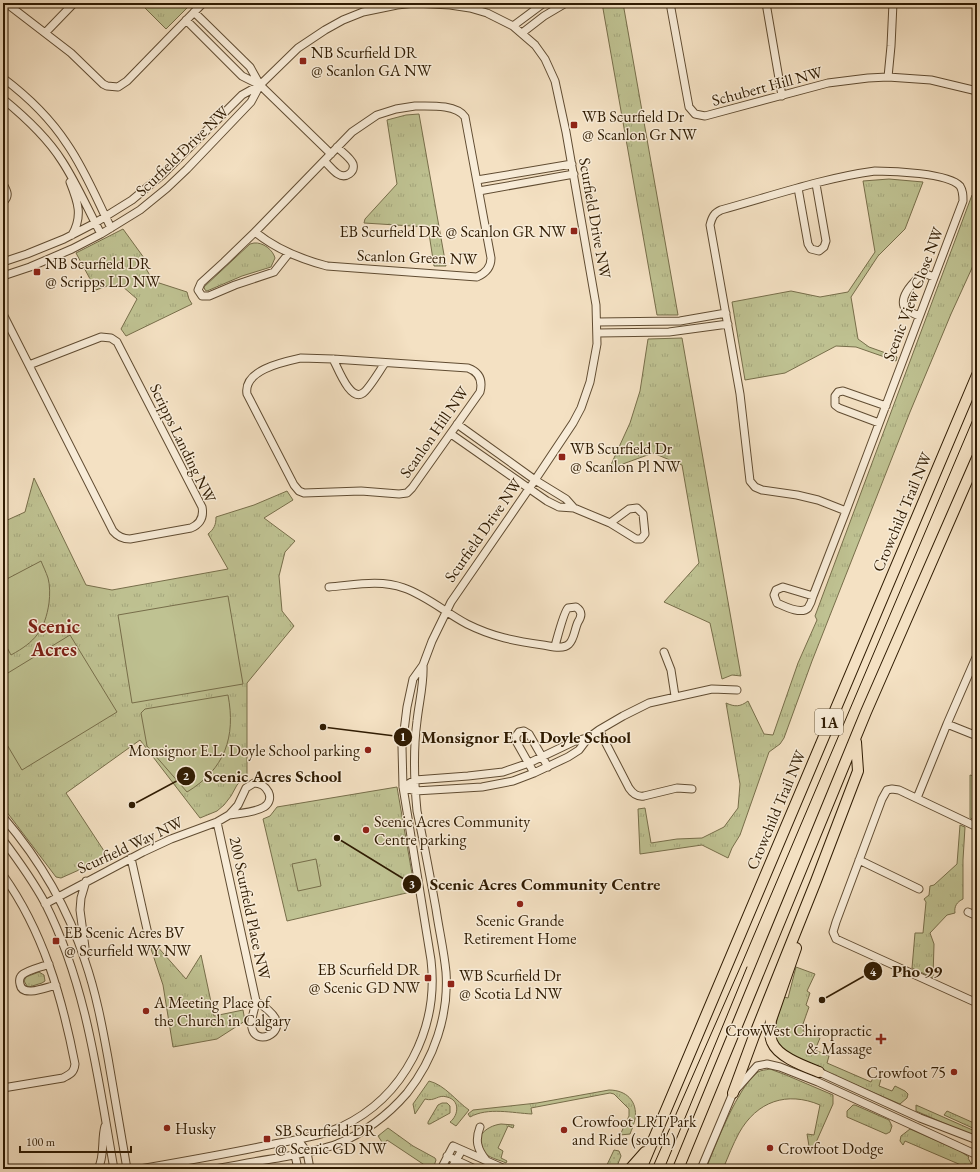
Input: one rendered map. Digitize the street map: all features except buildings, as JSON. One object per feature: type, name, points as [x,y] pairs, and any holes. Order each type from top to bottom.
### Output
[{"type":"highway","name":"Crowchild Trail NW","points":[[641,1169],[977,375]]},
{"type":"highway","name":"1A","points":[[678,1169],[856,738],[919,589],[977,458]]},
{"type":"highway","points":[[955,509],[977,475]]},
{"type":"highway","points":[[733,1093],[858,771],[856,738]]},
{"type":"highway","points":[[816,881],[814,899],[771,1020],[769,1032],[772,1042],[779,1052],[817,1076]]},
{"type":"highway","points":[[630,1169],[652,1144]]},
{"type":"street","points":[[6,3],[46,32],[71,53],[103,84],[118,87],[127,81],[203,3]]},
{"type":"street","points":[[46,32],[74,3]]},
{"type":"street","name":"Scurfield Drive NW","points":[[3,262],[27,254],[72,235],[105,217],[148,188],[242,95],[260,85],[298,48],[311,38],[343,20],[363,12],[397,5],[436,3],[459,6],[487,13],[513,26],[535,45],[545,59],[555,81],[574,174],[596,305],[598,332],[593,370],[581,408],[564,438],[473,568],[446,611],[423,665],[413,679],[407,708],[402,747],[403,787],[432,970],[432,1000],[425,1030],[419,1046],[407,1070],[392,1088],[366,1112],[332,1130],[298,1140],[140,1169]]},
{"type":"street","points":[[513,26],[544,3]]},
{"type":"street","points":[[522,33],[544,16],[566,3]]},
{"type":"street","name":"Schubert Hill NW","points":[[670,3],[689,106],[695,114],[701,116],[710,116],[828,83],[868,78],[888,77],[931,80],[977,91]]},
{"type":"street","points":[[766,3],[782,96]]},
{"type":"street","points":[[888,77],[893,3]]},
{"type":"street","points":[[194,12],[250,67],[260,85],[331,154]]},
{"type":"street","points":[[186,20],[242,76],[260,85]]},
{"type":"street","points":[[3,78],[40,110],[67,144],[111,228]]},
{"type":"street","name":"Scurfield Drive NW","points":[[3,276],[72,249],[101,234],[151,202],[177,178],[251,102],[260,85]]},
{"type":"street","points":[[3,99],[27,118],[62,160],[101,234]]},
{"type":"street","name":"Scanlon Green NW","points":[[255,232],[289,254],[327,266],[477,276],[484,274],[490,268],[491,261],[467,122],[463,113],[456,109],[415,106],[403,107],[385,112],[361,125],[337,147],[255,232],[201,283],[198,290],[202,296],[209,296],[235,285],[274,272],[289,254]]},
{"type":"street","points":[[324,161],[340,175],[346,176],[351,173],[353,168],[352,162],[337,147]]},
{"type":"street","points":[[62,160],[76,196],[78,208],[79,219],[77,227],[72,235]]},
{"type":"street","points":[[477,180],[572,164]]},
{"type":"street","name":"Scenic View Close NW","points":[[892,171],[931,175],[952,182],[958,185],[963,191],[963,201],[846,510],[818,500],[797,495],[762,490],[755,487],[752,483],[750,478],[743,419],[728,324],[710,225],[713,215],[716,212],[798,188],[855,174],[892,171]]},
{"type":"street","points":[[479,191],[574,174]]},
{"type":"street","points":[[3,184],[8,194],[3,202]]},
{"type":"street","points":[[798,188],[808,244],[813,250],[819,250],[824,247],[826,241],[816,184]]},
{"type":"street","points":[[919,316],[904,308],[902,303],[903,297],[921,275],[926,274],[934,277]]},
{"type":"street","points":[[598,322],[680,321],[726,313]]},
{"type":"street","name":"Scripps Landing NW","points":[[3,314],[29,365],[116,534],[124,539],[130,539],[191,528],[197,525],[202,515],[202,507],[117,342],[111,338],[101,337],[29,365]]},
{"type":"street","points":[[598,332],[669,332],[728,324]]},
{"type":"street","name":"Scanlon Hill NW","points":[[310,358],[385,362],[468,368],[480,377],[480,392],[407,493],[399,494],[360,491],[308,493],[299,491],[294,485],[247,394],[247,385],[251,378],[274,365],[287,361],[310,358]]},
{"type":"street","points":[[334,359],[350,390],[352,393],[358,395],[364,392],[385,362]]},
{"type":"street","points":[[879,423],[839,408],[835,404],[835,396],[838,392],[846,391],[886,406]]},
{"type":"street","points":[[457,424],[535,480],[566,498],[574,508]]},
{"type":"street","points":[[450,434],[546,501],[559,507],[574,508],[610,523],[636,539],[641,539],[645,534],[643,514],[637,508],[629,510],[610,523]]},
{"type":"street","points":[[813,596],[783,587],[776,590],[774,595],[777,603],[796,610],[806,609],[808,607],[813,596],[846,510]]},
{"type":"street","points":[[329,587],[370,583],[388,584],[404,588],[419,595],[466,624],[496,637],[555,646],[562,647],[568,646],[571,643],[576,626],[581,617],[580,611],[576,607],[570,607],[564,612],[555,646]]},
{"type":"street","points":[[664,652],[671,670],[675,696]]},
{"type":"street","points":[[917,798],[977,655]]},
{"type":"street","name":"Scurfield Drive NW","points":[[215,1169],[295,1155],[337,1143],[354,1136],[376,1122],[411,1088],[425,1066],[437,1037],[446,996],[445,963],[415,791],[415,738],[424,679],[423,665]]},
{"type":"street","points":[[403,787],[415,791],[492,785],[513,781],[548,767],[579,750],[588,738],[599,730],[649,703],[712,689],[737,690]]},
{"type":"street","points":[[947,724],[977,736]]},
{"type":"street","points":[[599,730],[633,793],[639,796],[644,796],[677,788],[692,789]]},
{"type":"street","points":[[534,773],[516,741],[516,736],[519,732],[524,731],[529,734],[548,767]]},
{"type":"street","points":[[403,787],[415,780],[491,774],[542,758],[575,741],[588,738]]},
{"type":"street","name":"Scurfield Way NW","points":[[45,904],[131,858],[171,839],[217,822],[229,815],[238,805],[248,786],[257,783],[267,788],[269,800],[265,806],[247,812],[229,815]]},
{"type":"street","points":[[977,827],[899,790],[887,790],[858,860],[833,932],[836,939],[977,1003]]},
{"type":"street","points":[[3,817],[29,850],[57,897],[74,930],[86,962],[100,1012],[127,1169]]},
{"type":"street","name":"200 Scurfield Place NW","points":[[217,822],[256,1001],[252,1030],[258,1036],[268,1036],[275,1030],[276,1022],[272,1014],[256,1001]]},
{"type":"street","points":[[3,840],[26,872],[45,904],[63,943],[80,994],[92,1045],[114,1169]]},
{"type":"street","points":[[131,858],[148,934]]},
{"type":"street","points":[[858,860],[919,889]]},
{"type":"street","points":[[3,875],[29,919],[49,964],[68,1030],[75,1064],[72,1074],[63,1078],[3,1088]]},
{"type":"street","points":[[86,881],[81,898],[80,910],[86,951],[86,962]]},
{"type":"street","points":[[968,912],[977,916]]},
{"type":"street","points":[[424,926],[438,925]]},
{"type":"street","points":[[49,964],[24,974],[20,979],[20,985],[23,990],[29,992],[56,985]]},
{"type":"street","points":[[701,1169],[733,1093],[757,1066],[767,1064],[817,1076],[977,1140]]},
{"type":"street","points":[[817,1076],[977,1155]]},
{"type":"street","points":[[98,1169],[101,1162],[103,1134],[106,1124]]},
{"type":"street","points":[[480,1127],[477,1142],[479,1150],[488,1161]]},
{"type":"street","points":[[298,1140],[307,1152],[310,1169]]},
{"type":"street","points":[[298,1140],[295,1155],[298,1169]]},
{"type":"street","points":[[441,1169],[453,1146],[505,1169]]},
{"type":"street","points":[[451,1169],[462,1150]]},
{"type":"street","points":[[447,1156],[475,1169]]},
{"type":"green space","points":[[141,3],[192,3],[166,29]]},
{"type":"green space","points":[[602,3],[623,3],[678,315],[657,315]]},
{"type":"green space","points":[[419,114],[446,266],[434,266],[428,227],[364,223],[365,219],[397,184],[387,120],[406,115]]},
{"type":"green space","points":[[889,179],[923,182],[905,229],[878,256],[851,297],[858,339],[869,347],[897,357],[896,361],[856,347],[836,346],[785,373],[745,380],[732,302],[791,291],[820,297],[848,292],[875,252],[863,181]]},
{"type":"green space","points":[[977,192],[977,257],[951,314],[910,412],[812,661],[784,738],[780,744],[769,752],[740,835],[728,858],[702,845],[640,854],[638,809],[645,808],[651,843],[677,839],[702,838],[724,827],[738,808],[740,784],[726,703],[737,706],[748,701],[764,734],[773,735],[798,663],[817,620],[815,616],[972,195]]},
{"type":"green space","points":[[123,229],[147,262],[144,265],[153,281],[187,292],[192,304],[126,336],[121,329],[137,299],[122,286],[107,286],[96,290],[76,253]]},
{"type":"green space","points":[[254,243],[264,245],[272,252],[275,258],[271,267],[242,276],[207,291],[205,290],[204,287],[250,244]]},
{"type":"green space","points":[[682,338],[741,676],[732,675],[722,679],[710,623],[664,602],[699,563],[682,465],[653,453],[609,469],[630,423],[640,391],[648,339]]},
{"type":"green space","points":[[34,478],[86,585],[112,590],[228,569],[208,534],[214,527],[216,517],[254,505],[287,491],[293,500],[264,518],[295,541],[285,552],[279,576],[282,611],[294,626],[247,683],[247,775],[237,785],[224,805],[217,811],[200,818],[140,740],[66,793],[108,857],[61,878],[56,877],[3,807],[3,522],[25,512]]},
{"type":"green space","points":[[41,561],[48,578],[50,593],[45,621],[42,628],[33,640],[11,655],[3,640],[3,581]]},
{"type":"green space","points":[[228,596],[243,684],[132,703],[118,615]]},
{"type":"green space","points":[[70,635],[117,712],[22,770],[3,738],[3,676]]},
{"type":"green space","points":[[228,695],[230,725],[229,738],[225,751],[211,773],[187,792],[147,746],[141,713],[145,709]]},
{"type":"green space","points":[[970,775],[977,777],[977,821],[970,818]]},
{"type":"green space","points":[[397,787],[415,891],[287,921],[263,819],[270,816],[277,807]]},
{"type":"green space","points":[[960,825],[965,827],[963,899],[956,904],[955,913],[947,915],[930,933],[934,944],[933,978],[912,968],[915,933],[923,933],[926,902],[924,899],[929,895],[930,886],[934,885],[957,864]]},
{"type":"green space","points":[[316,859],[321,886],[298,891],[292,864]]},
{"type":"green space","points":[[156,945],[186,979],[201,955],[214,1016],[243,1010],[245,1021],[217,1039],[173,1047],[163,985],[151,949]]},
{"type":"green space","points":[[796,967],[815,974],[807,991],[810,993],[806,1005],[809,1007],[803,1024],[805,1026],[803,1031],[820,1038],[815,1050],[829,1056],[827,1063],[871,1082],[874,1076],[881,1079],[879,1086],[892,1091],[895,1086],[905,1091],[908,1094],[907,1098],[900,1104],[819,1069],[786,1052],[776,1041],[775,1035],[777,1019],[784,997],[788,998]]},
{"type":"green space","points":[[39,972],[44,975],[45,981],[29,987],[27,986],[24,981],[26,977]]},
{"type":"green space","points":[[770,1069],[833,1095],[833,1104],[814,1147],[811,1148],[809,1146],[807,1134],[814,1135],[820,1105],[808,1101],[785,1099],[764,1106],[746,1122],[737,1137],[723,1169],[706,1169],[728,1117],[750,1079],[762,1070]]},
{"type":"green space","points":[[429,1081],[440,1086],[469,1110],[456,1126],[450,1122],[455,1116],[457,1108],[456,1104],[451,1099],[444,1096],[431,1100],[425,1099],[415,1114],[413,1104]]},
{"type":"green space","points":[[609,1090],[625,1094],[633,1102],[635,1107],[635,1119],[630,1134],[620,1135],[629,1116],[629,1109],[614,1094],[610,1093],[531,1108],[532,1114],[492,1111],[470,1117],[468,1114],[473,1110],[537,1103]]},
{"type":"green space","points":[[447,1103],[450,1106],[450,1113],[428,1124],[438,1105]]},
{"type":"green space","points":[[853,1105],[889,1120],[892,1126],[890,1132],[886,1134],[847,1117],[847,1111]]},
{"type":"green space","points":[[916,1105],[977,1132],[977,1136],[971,1135],[916,1111]]},
{"type":"green space","points":[[947,1111],[974,1123],[977,1118],[977,1130],[944,1115]]},
{"type":"green space","points":[[495,1125],[514,1125],[513,1128],[508,1126],[498,1148],[503,1151],[501,1158],[507,1161],[506,1163],[488,1156],[481,1149],[479,1144],[479,1139],[485,1131]]},
{"type":"green space","points":[[388,1128],[413,1146],[435,1158],[436,1160],[433,1169],[425,1169],[426,1166],[387,1140],[384,1145],[378,1136]]},
{"type":"green space","points":[[910,1129],[960,1151],[969,1157],[968,1158],[973,1169],[963,1169],[961,1165],[905,1141],[903,1145],[900,1141],[901,1136]]},
{"type":"green space","points":[[614,1150],[619,1151],[621,1156],[616,1169],[605,1169]]},
{"type":"tram line","points":[[652,1169],[743,961],[977,410]]},
{"type":"tram line","points":[[664,1169],[747,967]]},
{"type":"place","name":"NB Scurfield DR @ Scanlon GA NW","points":[[303,61]]},
{"type":"place","name":"WB Scurfield Dr @ Scanlon Gr NW","points":[[574,125]]},
{"type":"place","name":"EB Scurfield DR @ Scanlon GR NW","points":[[574,231]]},
{"type":"place","name":"NB Scurfield DR @ Scripps LD NW","points":[[37,272]]},
{"type":"place","name":"WB Scurfield Dr @ Scanlon Pl NW","points":[[562,457]]},
{"type":"place","name":"Monsignor E. L. Doyle School","points":[[323,727]]},
{"type":"place","name":"Monsignor E.L. Doyle School parking","points":[[368,750]]},
{"type":"place","name":"Scenic Acres School","points":[[132,805]]},
{"type":"place","name":"Scenic Acres Community Centre parking","points":[[366,830]]},
{"type":"place","name":"Scenic Acres Community Centre","points":[[337,838]]},
{"type":"place","name":"Scenic Grande Retirement Home","points":[[520,904]]},
{"type":"place","name":"EB Scenic Acres BV @ Scurfield WY NW","points":[[56,941]]},
{"type":"place","name":"EB Scurfield DR @ Scenic GD NW","points":[[428,978]]},
{"type":"place","name":"WB Scurfield Dr @ Scotia Ld NW","points":[[451,984]]},
{"type":"place","name":"Pho 99","points":[[822,1000]]},
{"type":"place","name":"A Meeting Place of the Church in Calgary","points":[[146,1011]]},
{"type":"place","name":"CrowWest Chiropractic & Massage","points":[[881,1039]]},
{"type":"place","name":"Crowfoot 75","points":[[954,1072]]},
{"type":"place","name":"Husky","points":[[167,1128]]},
{"type":"place","name":"Crowfoot LRT Park and Ride (south)","points":[[564,1130]]},
{"type":"place","name":"SB Scurfield DR @ Scenic GD NW","points":[[267,1139]]},
{"type":"place","name":"Crowfoot Dodge","points":[[770,1148]]},
{"type":"district","name":"Scenic Acres","points":[[54,638]]}]
